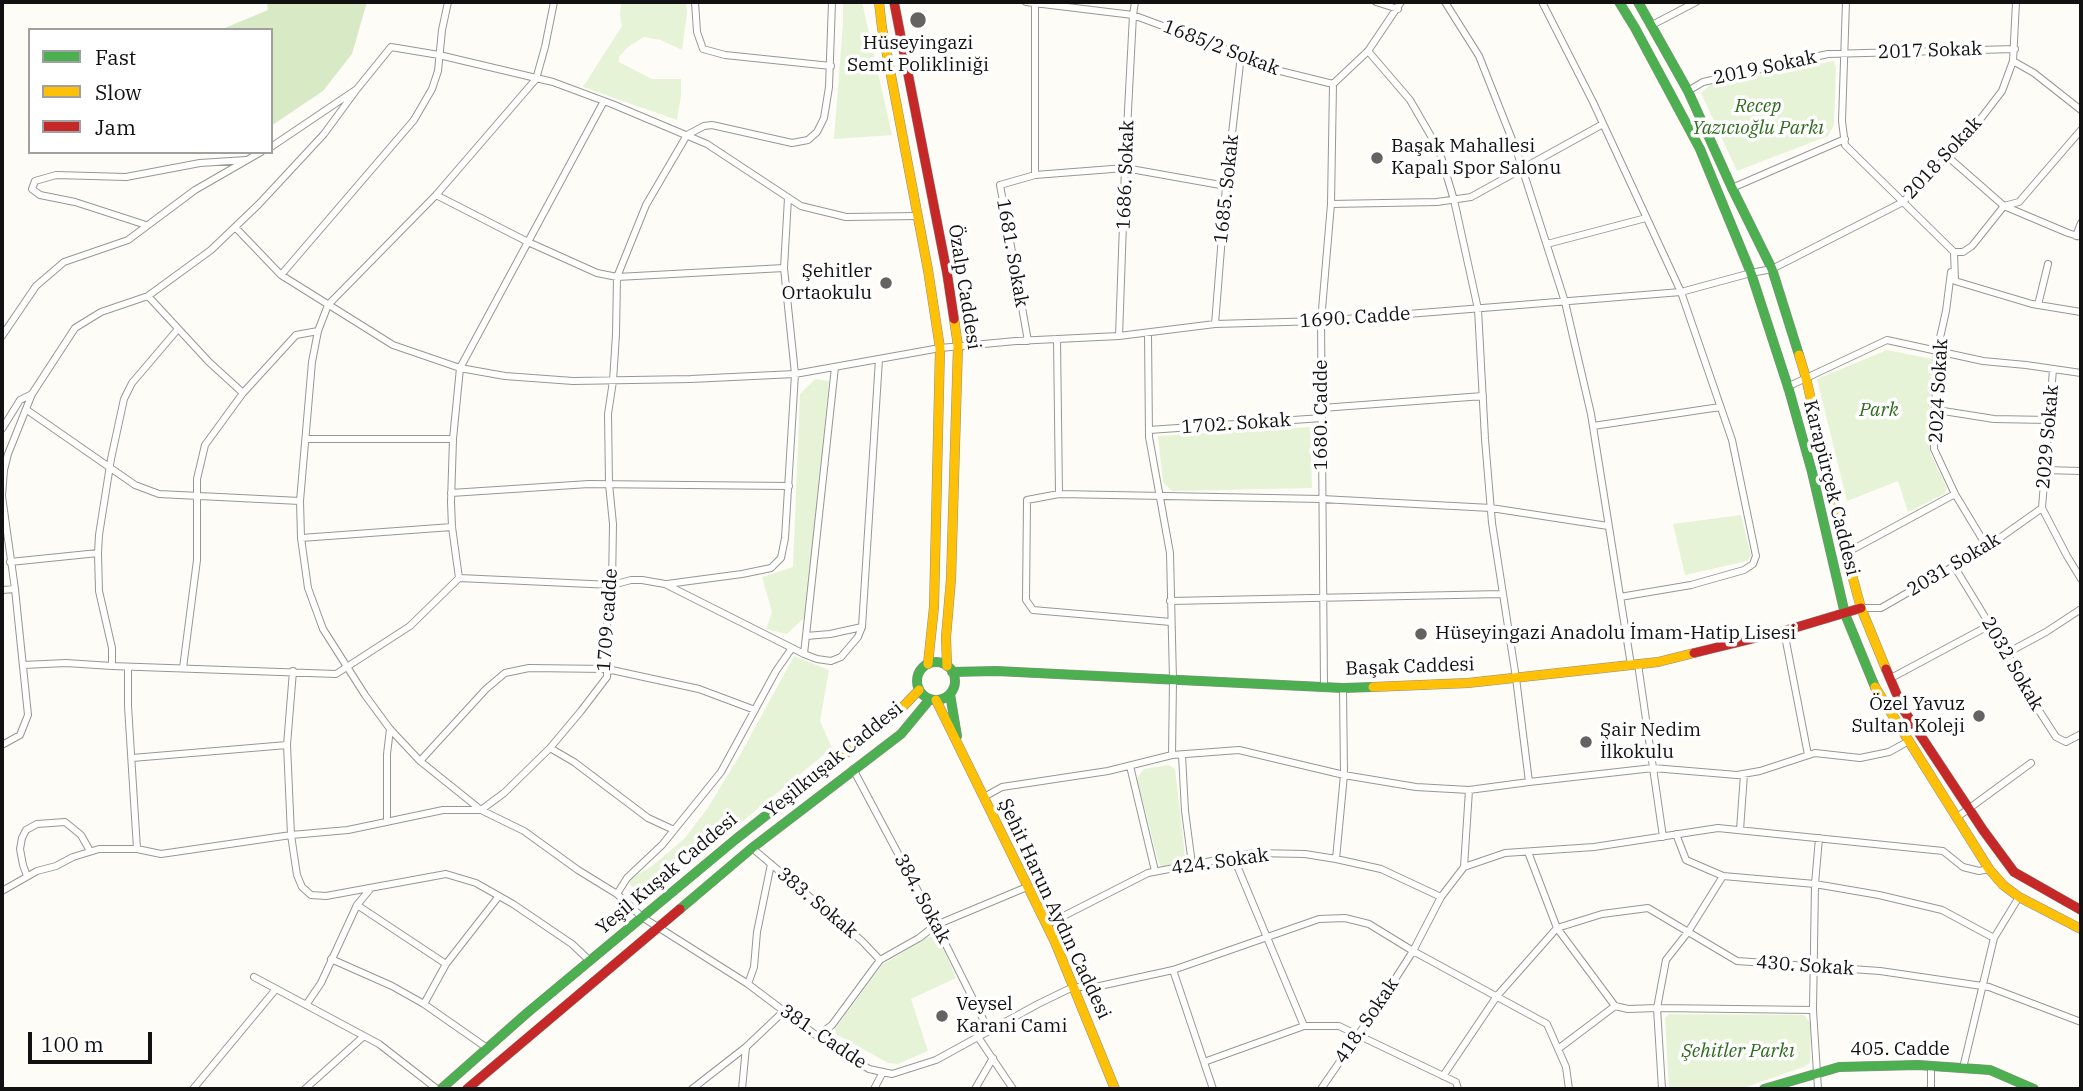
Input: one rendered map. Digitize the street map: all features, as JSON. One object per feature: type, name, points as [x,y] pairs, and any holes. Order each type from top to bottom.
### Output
[{"type":"main road","name":"Özalp Caddesi","points":[[878,2],[940,348],[934,607],[928,664]]},
{"type":"main road","name":"Özalp Caddesi","points":[[894,2],[947,273],[958,346],[951,579],[946,637],[950,669]]},
{"type":"main road","name":"Karapürçek Caddesi","points":[[1619,2],[1700,149],[1751,273],[1812,472],[1844,614],[1874,685],[1989,869],[2019,897],[2081,929]]},
{"type":"main road","name":"Karapürçek Caddesi","points":[[1638,2],[1688,91],[1772,269],[1806,379],[1861,608],[1903,709],[2014,872],[2081,910]]},
{"type":"main road","name":"Başak Caddesi","points":[[950,669],[1343,688],[1468,683],[1658,662],[1784,631],[1861,608]]},
{"type":"main road","points":[[940,663],[950,669],[955,683],[950,694],[933,700],[919,690],[919,672],[928,664],[940,663]]},
{"type":"main road","name":"Yeşil Kuşak Caddesi","points":[[439,1089],[736,839],[895,715],[919,690]]},
{"type":"main road","name":"Şehit Harun Aydın Caddesi","points":[[950,694],[958,745]]},
{"type":"main road","name":"Şehit Harun Aydın Caddesi","points":[[933,700],[958,745],[1046,925],[1115,1089]]},
{"type":"main road","name":"Yeşilkuşak Caddesi","points":[[467,1089],[752,848],[901,734],[933,700]]},
{"type":"main road","name":"405. Cadde","points":[[1765,1089],[1839,1067],[1931,1066],[1990,1070],[2034,1089]]},
{"type":"street","points":[[281,275],[414,120],[432,89],[438,71],[448,2]]},
{"type":"street","points":[[481,810],[420,761],[390,729],[323,629],[308,588],[301,538],[300,501],[312,362],[318,331],[328,304],[436,195],[536,79],[554,2]]},
{"type":"street","points":[[695,2],[697,32],[703,49],[724,55],[831,66]]},
{"type":"street","points":[[617,277],[646,205],[687,135],[712,125],[792,143],[808,139],[817,132],[824,118],[831,66],[832,2]]},
{"type":"street","name":"1685/2 Sokak","points":[[1026,2],[1133,15],[1272,69],[1334,84]]},
{"type":"street","name":"1686. Sokak","points":[[1119,336],[1135,2]]},
{"type":"street","points":[[1334,84],[1368,51],[1400,5],[1376,2]]},
{"type":"street","points":[[1445,2],[1479,55],[1522,169],[1565,302],[1593,426],[1620,597],[1635,665],[1663,836]]},
{"type":"street","points":[[1542,2],[1603,124],[1681,292],[1732,440],[1756,556],[1753,565],[1744,570],[1691,584],[1620,597]]},
{"type":"street","points":[[1652,25],[1696,2]]},
{"type":"street","points":[[1846,2],[1842,121],[1845,145],[1954,252],[1955,281],[2038,305],[2081,313]]},
{"type":"street","name":"2018 Sokak","points":[[1751,273],[1772,269],[1903,202],[1982,117],[2002,91],[2015,49],[2016,2]]},
{"type":"street","points":[[1035,3],[1035,175]]},
{"type":"street","points":[[2,745],[20,735],[28,715],[2,496],[3,469],[32,394],[75,328],[101,312],[148,296],[186,270],[236,228],[324,134],[391,47],[439,55],[553,82],[604,101],[707,144],[801,206],[846,217],[918,216]]},
{"type":"street","name":"2017 Sokak","points":[[1844,54],[2015,49]]},
{"type":"street","points":[[1368,51],[1410,100],[1439,150],[1454,200],[1478,309],[1491,508],[1529,782]]},
{"type":"street","name":"2019 Sokak","points":[[1688,91],[1703,82],[1828,54],[1844,54]]},
{"type":"street","name":"1685. Sokak","points":[[1215,324],[1226,186],[1241,55]]},
{"type":"street","points":[[2013,61],[2034,72],[2081,110]]},
{"type":"street","name":"1680. Cadde","points":[[1324,687],[1321,321],[1331,204],[1334,84]]},
{"type":"street","points":[[273,146],[357,89]]},
{"type":"street","points":[[459,578],[452,527],[451,493],[460,368],[604,101]]},
{"type":"street","points":[[1331,204],[1437,202],[1471,197],[1603,124]]},
{"type":"street","points":[[1954,252],[1963,252],[1972,246],[2004,206],[2019,202],[2081,130]]},
{"type":"street","points":[[1732,188],[1845,139]]},
{"type":"street","points":[[2,336],[36,286],[64,262],[128,240],[195,190],[257,154]]},
{"type":"street","points":[[1947,156],[2004,206],[2079,236],[2081,223]]},
{"type":"street","points":[[146,225],[75,202],[40,195],[32,189],[35,181],[57,175],[126,177],[200,163],[246,160]]},
{"type":"street","name":"1681. Sokak","points":[[1028,341],[999,185],[1035,175],[1125,168],[1226,186]]},
{"type":"street","points":[[436,195],[528,242],[597,273],[617,277],[784,268]]},
{"type":"street","points":[[23,665],[66,663],[336,674],[410,626],[459,578],[612,586],[631,580],[665,584],[742,575],[771,568],[781,558],[785,538],[795,374],[784,268],[788,198]]},
{"type":"street","points":[[1547,244],[1646,218]]},
{"type":"street","name":"1690. Cadde","points":[[236,228],[281,275],[393,345],[460,368],[505,376],[573,381],[795,374],[958,346],[1119,336],[1215,324],[1321,321],[1681,292],[1751,273]]},
{"type":"street","name":"2024 Sokak","points":[[1954,252],[1946,311],[1937,351],[1934,449],[1955,494],[1987,547]]},
{"type":"street","points":[[2038,305],[2048,264]]},
{"type":"street","name":"1709 cadde","points":[[481,810],[504,793],[550,748],[607,677],[607,614],[612,586],[614,524],[609,484],[608,414],[613,381],[617,277]]},
{"type":"street","points":[[148,296],[178,330],[243,393]]},
{"type":"street","points":[[112,666],[112,648],[99,591],[98,552],[110,467],[124,399],[132,383],[178,330]]},
{"type":"street","points":[[183,668],[197,560],[197,479],[205,445],[243,393],[296,335],[318,331]]},
{"type":"street","points":[[1148,332],[1149,430],[1170,553],[1172,755]]},
{"type":"street","points":[[1057,340],[1059,494]]},
{"type":"street","points":[[1787,387],[1887,340],[1983,361],[2081,373]]},
{"type":"street","points":[[665,584],[804,654],[831,661],[841,657],[858,637],[862,627],[879,359]]},
{"type":"street","points":[[804,654],[835,367]]},
{"type":"street","name":"2029 Sokak","points":[[2053,369],[2042,508],[2081,579]]},
{"type":"street","points":[[2,429],[20,400],[32,394]]},
{"type":"street","points":[[1322,408],[1483,396]]},
{"type":"street","points":[[1593,426],[1720,407]]},
{"type":"street","points":[[27,410],[135,485],[159,494],[300,501]]},
{"type":"street","points":[[1937,410],[1994,419],[2049,420]]},
{"type":"street","name":"1702. Sokak","points":[[1149,430],[1322,418]]},
{"type":"street","points":[[307,439],[453,439]]},
{"type":"street","points":[[2044,470],[2081,471]]},
{"type":"street","points":[[451,493],[609,484],[789,486]]},
{"type":"street","points":[[1171,622],[1033,610],[1026,600],[1027,500],[1059,494],[1322,499],[1491,508],[1608,526]]},
{"type":"street","points":[[1846,553],[1955,494]]},
{"type":"street","name":"2031 Sokak","points":[[1861,608],[1881,608],[1987,547],[2042,508]]},
{"type":"street","points":[[301,538],[452,527]]},
{"type":"street","points":[[10,562],[98,552]]},
{"type":"street","name":"2032 Sokak","points":[[1954,566],[2056,737],[2066,742],[2081,734]]},
{"type":"street","points":[[2,590],[15,589]]},
{"type":"street","points":[[1170,601],[1502,594]]},
{"type":"street","points":[[2007,653],[2046,632],[2081,608]]},
{"type":"street","points":[[1891,678],[1990,625]]},
{"type":"street","points":[[806,636],[862,627]]},
{"type":"street","points":[[1784,631],[1808,755]]},
{"type":"street","points":[[617,894],[627,878],[674,831],[720,772],[776,671],[792,648]]},
{"type":"street","points":[[128,667],[137,849]]},
{"type":"street","points":[[420,761],[486,688],[505,673],[529,668],[607,669],[699,689],[755,710]]},
{"type":"street","points":[[293,671],[287,745],[291,835],[302,887],[311,895],[326,896],[446,874],[476,883],[499,896],[572,944],[590,961]]},
{"type":"street","points":[[1336,859],[1344,775],[1343,688]]},
{"type":"street","points":[[387,820],[387,754],[390,729]]},
{"type":"street","points":[[984,797],[1002,787],[1130,766],[1172,755],[1239,750],[1344,775],[1416,787],[1469,790],[1653,768],[1744,774],[1815,753],[1860,758],[1889,752],[1909,741]]},
{"type":"street","points":[[132,758],[287,745]]},
{"type":"street","points":[[550,748],[648,818],[674,831]]},
{"type":"street","points":[[1182,755],[1185,811],[1192,864]]},
{"type":"street","points":[[1956,818],[2031,763]]},
{"type":"street","points":[[1130,766],[1155,871]]},
{"type":"street","name":"384. Sokak","points":[[853,769],[989,1031]]},
{"type":"street","points":[[1740,830],[1744,774]]},
{"type":"street","points":[[1469,790],[1464,867],[1505,853],[1594,847],[1718,828],[1942,850],[1963,866],[1979,871],[1989,869]]},
{"type":"street","points":[[2,891],[27,876],[99,849],[137,849],[161,854],[291,835],[348,830],[443,810],[481,810]]},
{"type":"street","name":"381. Cadde","points":[[481,810],[524,831],[617,894],[642,917],[748,985],[817,1036],[869,1069],[892,1074],[936,1060],[1073,987]]},
{"type":"street","points":[[27,876],[20,849],[22,838],[26,830],[37,824],[65,822],[81,835],[90,851]]},
{"type":"street","points":[[1676,835],[1686,860],[1723,876],[1815,884],[1879,895],[1942,910],[1994,938]]},
{"type":"street","points":[[1818,1089],[1813,1010],[1815,884],[1819,838]]},
{"type":"street","name":"383. Sokak","points":[[752,848],[862,941],[880,960]]},
{"type":"street","points":[[1528,852],[1557,928],[1615,1006],[1628,1009],[1813,1010]]},
{"type":"street","name":"424. Sokak","points":[[1046,925],[1148,873],[1254,853],[1304,854],[1381,869],[1441,897]]},
{"type":"street","points":[[1233,856],[1304,1026]]},
{"type":"street","points":[[748,985],[754,967],[757,932],[771,864]]},
{"type":"street","name":"418. Sokak","points":[[1321,1089],[1413,951],[1441,897],[1464,867]]},
{"type":"street","points":[[1662,1089],[1657,1008],[1666,960],[1688,932],[1723,876]]},
{"type":"street","points":[[817,1036],[832,1025],[880,960],[936,925],[1027,887]]},
{"type":"street","points":[[306,1006],[321,983],[357,905],[371,888]]},
{"type":"street","points":[[424,1004],[446,964],[499,896]]},
{"type":"street","points":[[1963,1068],[1994,938],[2019,897]]},
{"type":"street","points":[[357,905],[446,964]]},
{"type":"street","name":"430. Sokak","points":[[1557,928],[1602,914],[1648,908],[1737,961],[1880,971],[1983,986],[2081,1022]]},
{"type":"street","points":[[1073,987],[1095,987],[1173,970],[1319,919],[1345,918],[1369,924],[1547,1024],[1566,1067],[1569,1089]]},
{"type":"street","points":[[1443,1076],[1497,996],[1557,928]]},
{"type":"street","points":[[331,959],[392,986],[424,1004],[487,1048]]},
{"type":"street","points":[[1173,970],[1213,1089]]},
{"type":"street","points":[[254,977],[379,1044],[439,1089]]},
{"type":"street","points":[[193,1089],[275,989]]},
{"type":"street","points":[[1558,1049],[1615,1006]]},
{"type":"street","points":[[692,1089],[746,1047],[784,1011]]},
{"type":"street","points":[[1204,1062],[1304,1026],[1339,1027],[1456,1082],[1458,1089]]},
{"type":"street","points":[[306,1089],[364,1036]]},
{"type":"street","points":[[978,1037],[1013,1089]]},
{"type":"street","points":[[742,1089],[746,1047]]},
{"type":"street","points":[[975,1089],[993,1058]]},
{"type":"street","points":[[1931,1066],[1931,1089]]},
{"type":"street","points":[[874,1089],[883,1072]]},
{"type":"green space","points":[[267,2],[367,2],[352,54],[323,91],[273,125],[273,28],[225,28],[268,10]]},
{"type":"green space","points":[[621,2],[686,2],[682,50],[661,40],[644,37],[628,47],[619,57],[619,62],[652,79],[681,79],[677,120],[583,87],[622,26]]},
{"type":"green space","points":[[843,2],[862,2],[892,135],[834,139]]},
{"type":"green space","name":"Recep Yazıcıoğlu Parkı","points":[[1834,61],[1834,125],[1828,136],[1737,171],[1701,93],[1710,85]]},
{"type":"green space","name":"Park","points":[[1887,350],[1932,359],[1930,453],[1947,488],[1944,494],[1908,512],[1898,481],[1847,501],[1817,379]]},
{"type":"green space","points":[[815,379],[829,381],[805,617],[787,634],[766,629],[772,612],[762,577],[793,567],[800,394]]},
{"type":"green space","points":[[1310,427],[1312,488],[1172,491],[1163,482],[1158,436]]},
{"type":"green space","points":[[1741,515],[1751,556],[1747,561],[1685,575],[1673,524]]},
{"type":"green space","points":[[794,656],[829,670],[820,721],[832,748],[666,884],[642,889],[631,886],[628,880],[652,866],[684,839],[707,809]]},
{"type":"green space","points":[[1169,765],[1175,769],[1185,855],[1184,861],[1161,867],[1137,778],[1144,769]]},
{"type":"green space","points":[[928,937],[939,938],[956,978],[911,999],[928,1051],[898,1064],[888,1063],[836,1034],[835,1029],[882,965]]},
{"type":"green space","name":"Şehitler Parkı","points":[[1669,1014],[1804,1015],[1811,1024],[1810,1062],[1806,1066],[1741,1089],[1669,1089],[1665,1018]]},
{"type":"traffic: fast","points":[[1619,2],[1700,149],[1751,273],[1812,472],[1845,614],[1875,687]]},
{"type":"traffic: fast","points":[[1638,2],[1688,91],[1772,269],[1799,355]]},
{"type":"traffic: fast","points":[[936,662],[949,668],[955,681],[949,694],[936,700],[923,694],[917,681],[923,668],[936,662]]},
{"type":"traffic: fast","points":[[952,672],[996,671],[1343,688],[1373,687]]},
{"type":"traffic: fast","points":[[950,694],[957,736]]},
{"type":"traffic: fast","points":[[680,909],[752,848],[901,734],[930,699]]},
{"type":"traffic: fast","points":[[441,1089],[527,1013],[783,802]]},
{"type":"traffic: fast","points":[[1764,1089],[1839,1067],[1918,1065],[1990,1070],[2034,1089]]},
{"type":"traffic: slow","points":[[879,2],[940,348],[934,607],[928,664]]},
{"type":"traffic: slow","points":[[947,666],[958,346],[954,319]]},
{"type":"traffic: slow","points":[[1799,355],[1861,608],[1886,669]]},
{"type":"traffic: slow","points":[[1373,687],[1468,683],[1658,662],[1694,653]]},
{"type":"traffic: slow","points":[[1875,687],[1989,869],[2003,885],[2019,897],[2081,929]]},
{"type":"traffic: slow","points":[[783,802],[895,715],[919,690]]},
{"type":"traffic: slow","points":[[936,700],[1055,942],[1115,1089]]},
{"type":"traffic: jam","points":[[894,2],[954,319]]},
{"type":"traffic: jam","points":[[1694,653],[1784,631],[1861,608]]},
{"type":"traffic: jam","points":[[1886,669],[1903,709],[2014,872],[2081,910]]},
{"type":"traffic: jam","points":[[467,1089],[680,909]]},
{"type":"place","name":"Hüseyingazi Semt Polikliniği","points":[[918,20]]},
{"type":"place","name":"Başak Mahallesi Kapalı Spor Salonu","points":[[1377,158]]},
{"type":"place","name":"Şehitler Ortaokulu","points":[[886,283]]},
{"type":"place","name":"Hüseyingazi Anadolu İmam-Hatip Lisesi","points":[[1421,634]]},
{"type":"place","name":"Özel Yavuz Sultan Koleji","points":[[1979,716]]},
{"type":"place","name":"Şair Nedim İlkokulu","points":[[1586,742]]},
{"type":"place","name":"Veysel Karani Cami","points":[[942,1016]]}]
